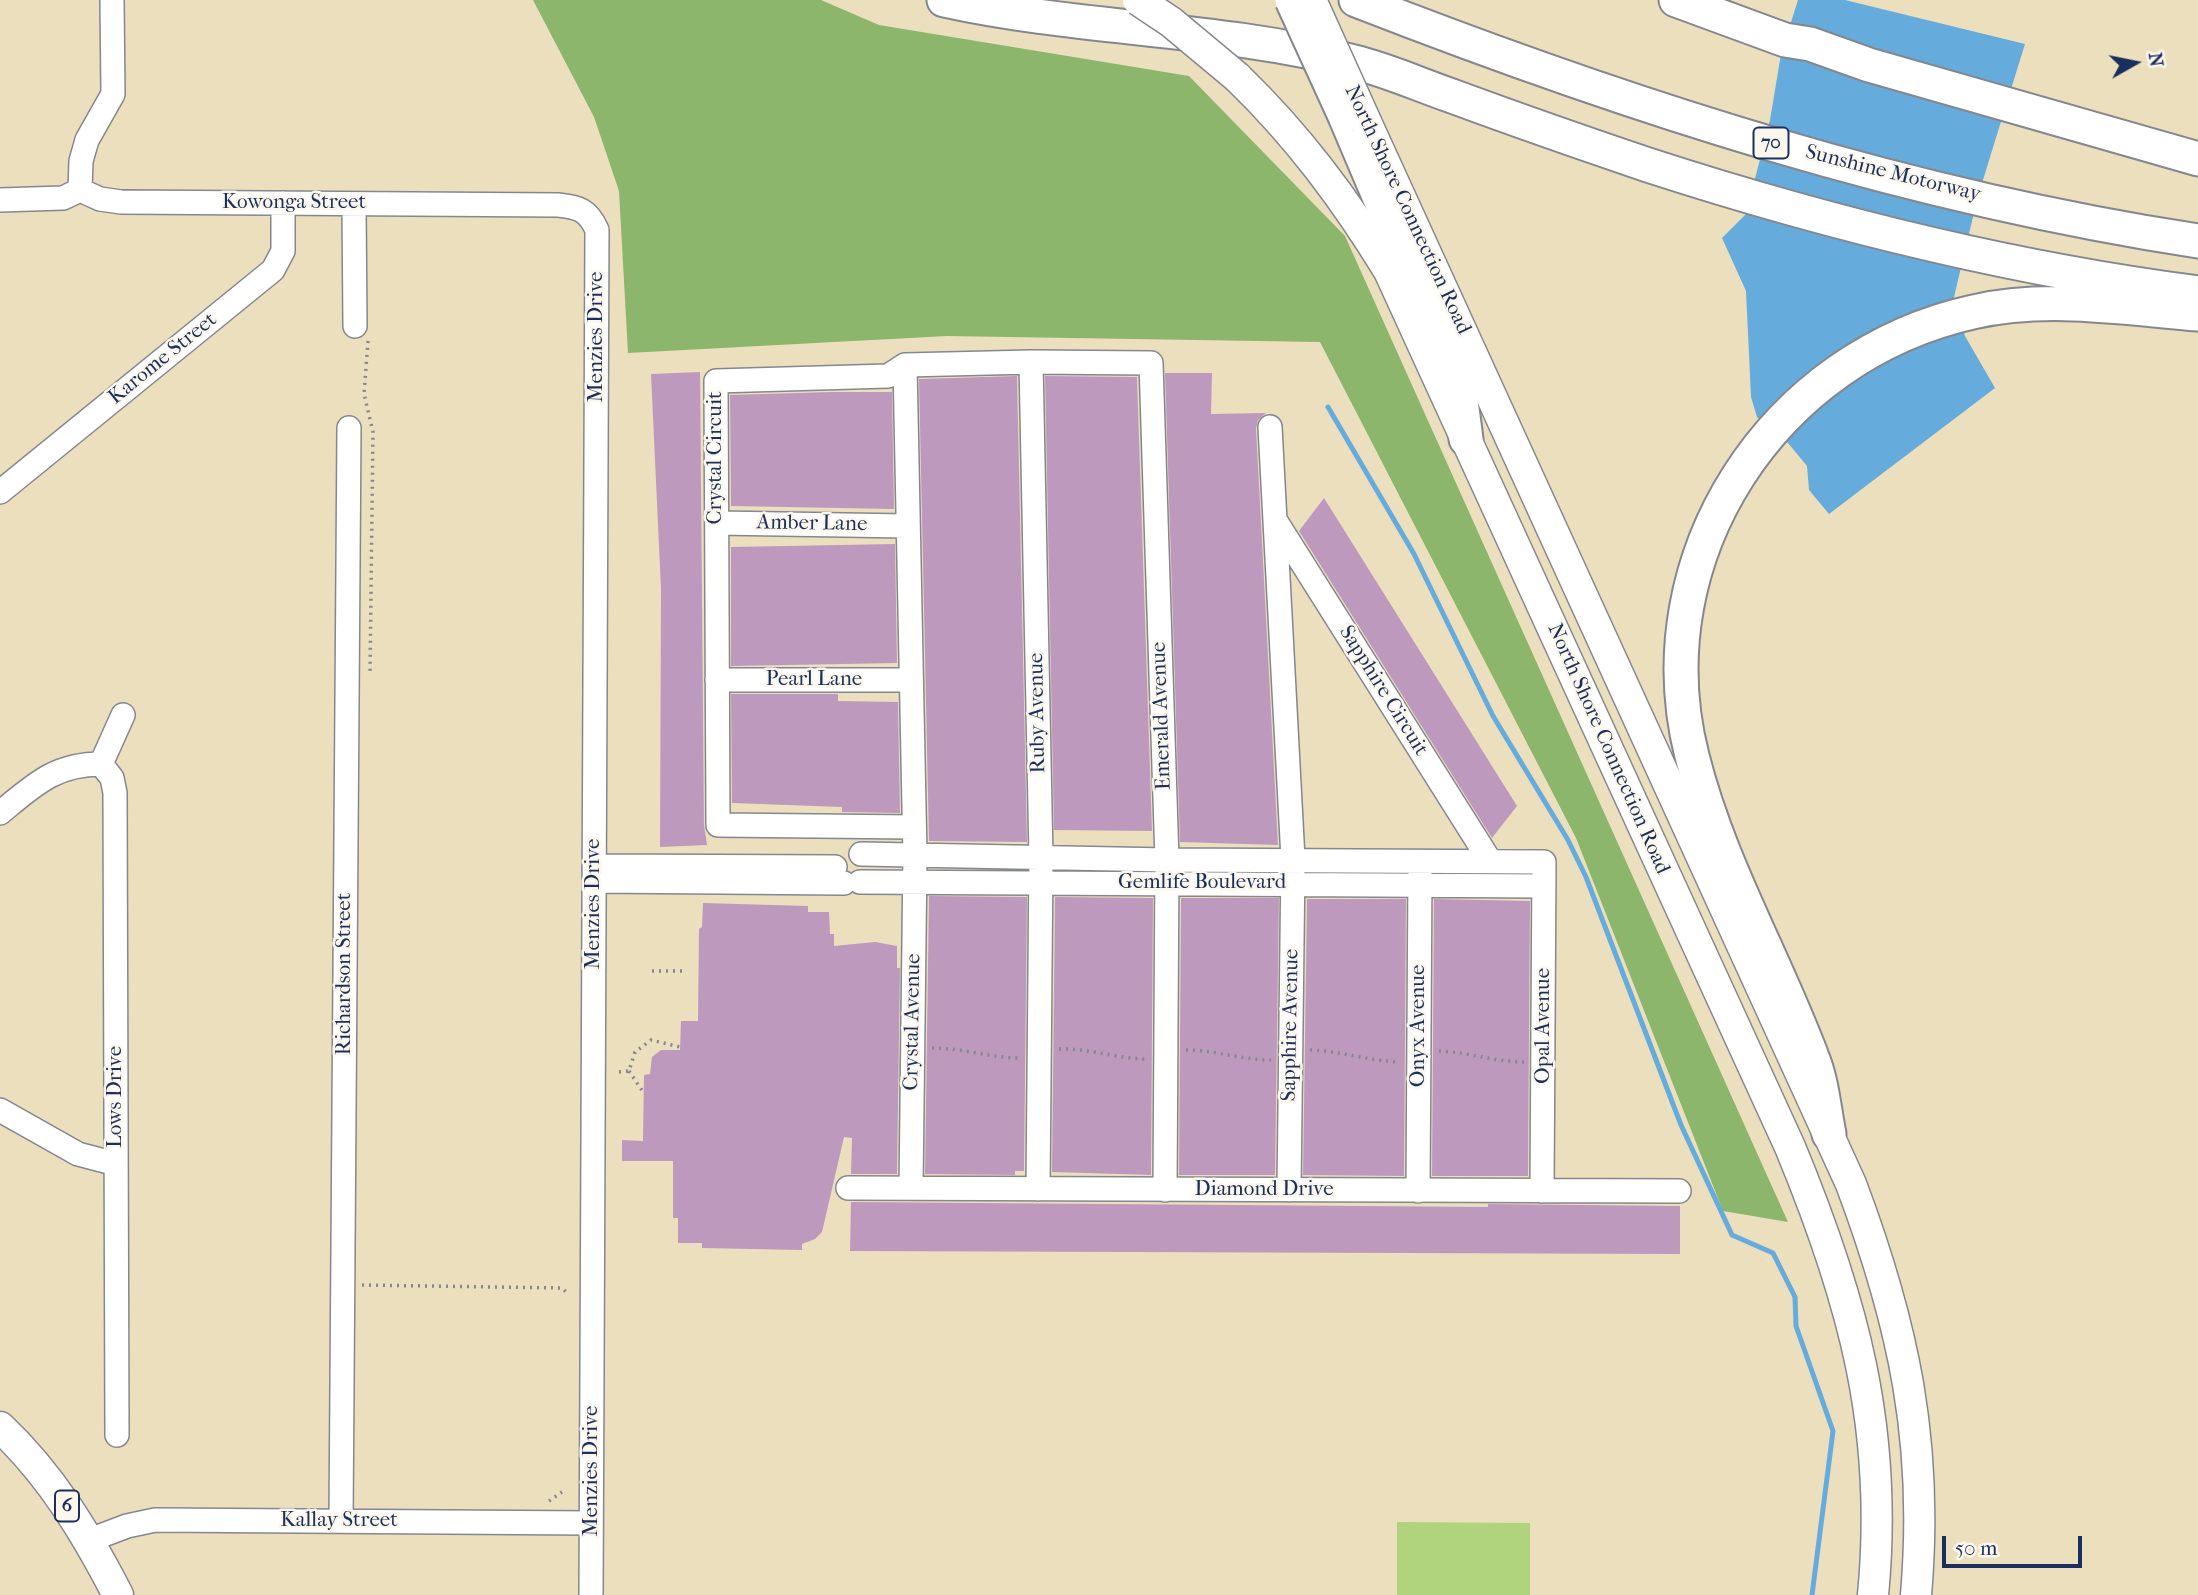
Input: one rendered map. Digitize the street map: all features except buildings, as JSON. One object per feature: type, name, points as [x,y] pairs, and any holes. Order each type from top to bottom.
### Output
[{"type":"highway","points":[[944,0],[1052,20],[1251,39],[1296,48],[1359,63],[1638,161],[1824,216],[2048,269],[2198,293]]},
{"type":"highway","points":[[1292,0],[1356,120],[1459,385],[1466,439]]},
{"type":"highway","name":"Sunshine Motorway","points":[[1356,0],[1545,72],[1764,142],[1978,196],[2198,241]]},
{"type":"highway","points":[[1676,0],[1786,40],[1810,44],[1918,80],[2198,159]]},
{"type":"highway","points":[[1712,0],[1789,30],[1810,44]]},
{"type":"highway","points":[[1829,1134],[1814,1060],[1715,827],[1700,786],[1685,722],[1681,657],[1685,623],[1698,562],[1718,511],[1754,452],[1790,410],[1854,360],[1907,333],[1967,313],[2025,304],[2198,314]]},
{"type":"main road","name":"North Shore Connection Road","points":[[1138,0],[1237,77],[1295,138],[1352,210],[1389,271],[1790,1147],[1838,1269],[1856,1330],[1874,1453],[1877,1512],[1873,1595]]},
{"type":"main road","name":"North Shore Connection Road","points":[[1311,0],[1356,120],[1829,1134],[1882,1269],[1903,1348],[1917,1452],[1920,1510],[1916,1595]]},
{"type":"main road","name":"6","points":[[0,1427],[40,1468],[90,1541],[118,1595]]},
{"type":"street","points":[[0,200],[63,198],[80,190],[87,140],[113,94],[112,0]]},
{"type":"street","name":"Kowonga Street","points":[[80,190],[100,199],[121,202],[558,205],[579,207],[590,215]]},
{"type":"street","name":"Karome Street","points":[[0,492],[273,270],[283,251],[283,203]]},
{"type":"street","points":[[354,204],[355,327]]},
{"type":"street","name":"Menzies Drive","points":[[590,215],[597,230],[591,1595]]},
{"type":"street","points":[[915,856],[905,365],[1031,362]]},
{"type":"street","name":"Ruby Avenue","points":[[1031,362],[1041,858],[1038,1189]]},
{"type":"street","name":"Emerald Avenue","points":[[1031,362],[1151,363],[1167,871],[1165,1190]]},
{"type":"street","name":"Crystal Circuit","points":[[905,365],[888,376],[716,381],[718,825],[914,827]]},
{"type":"street","name":"Sapphire Circuit","points":[[1270,427],[1293,859]]},
{"type":"street","name":"Richardson Street","points":[[341,1520],[349,428]]},
{"type":"street","name":"Sapphire Circuit","points":[[1275,520],[1490,862]]},
{"type":"street","name":"Amber Lane","points":[[717,523],[908,526]]},
{"type":"street","name":"Pearl Lane","points":[[718,680],[911,680]]},
{"type":"street","points":[[0,813],[47,775],[80,764],[101,764],[123,715]]},
{"type":"street","name":"Lows Drive","points":[[101,764],[113,778],[115,793],[117,1435]]},
{"type":"street","name":"Gemlife Boulevard","points":[[846,878],[836,860],[845,852],[1041,858],[1293,883],[1544,886]]},
{"type":"street","name":"Crystal Avenue","points":[[911,1188],[915,856]]},
{"type":"street","name":"Gemlife Boulevard","points":[[595,873],[914,881],[1041,881],[1293,859],[1544,862]]},
{"type":"street","name":"Sapphire Avenue","points":[[1289,1190],[1293,859]]},
{"type":"street","name":"Onyx Avenue","points":[[1418,1191],[1420,861]]},
{"type":"street","name":"Opal Avenue","points":[[1542,1191],[1544,862]]},
{"type":"street","points":[[0,1110],[78,1154],[116,1164]]},
{"type":"street","name":"Diamond Drive","points":[[848,1188],[1679,1191]]},
{"type":"street","name":"Kallay Street","points":[[90,1541],[127,1526],[155,1520],[591,1523]]},
{"type":"path","points":[[370,684],[371,413]]},
{"type":"path","points":[[652,971],[683,971]]},
{"type":"path","points":[[629,1071],[635,1052],[651,1040],[680,1047]]},
{"type":"path","points":[[912,1047],[958,1048],[995,1058],[1082,1048],[1121,1059],[1212,1050],[1250,1060],[1340,1051],[1376,1061],[1464,1052],[1503,1062],[1543,1062]]},
{"type":"path","points":[[619,1072],[629,1071]]},
{"type":"path","points":[[629,1071],[643,1092]]},
{"type":"path","points":[[362,1298],[362,1284],[562,1288],[569,1295]]},
{"type":"path","points":[[540,1500],[553,1501],[562,1492]]},
{"type":"green space","points":[[533,0],[821,0],[879,25],[1189,76],[1345,236],[1788,1222],[1723,1211],[1576,838],[1320,342],[947,336],[628,353],[619,191],[594,117]]},
{"type":"green space","points":[[1397,1522],[1530,1523],[1530,1595],[1397,1595]]},
{"type":"water","points":[[1798,0],[1845,0],[2025,44],[1978,196],[1954,297],[1965,336],[1995,388],[1829,514],[1809,490],[1807,466],[1788,443],[1757,417],[1751,397],[1746,291],[1722,238],[1746,214],[1770,120],[1781,54]]},
{"type":"waterway","points":[[1328,407],[1414,554],[1493,716],[1568,840],[1586,877],[1681,1125],[1732,1235],[1773,1253],[1795,1297],[1796,1326],[1833,1431],[1812,1595]]}]
